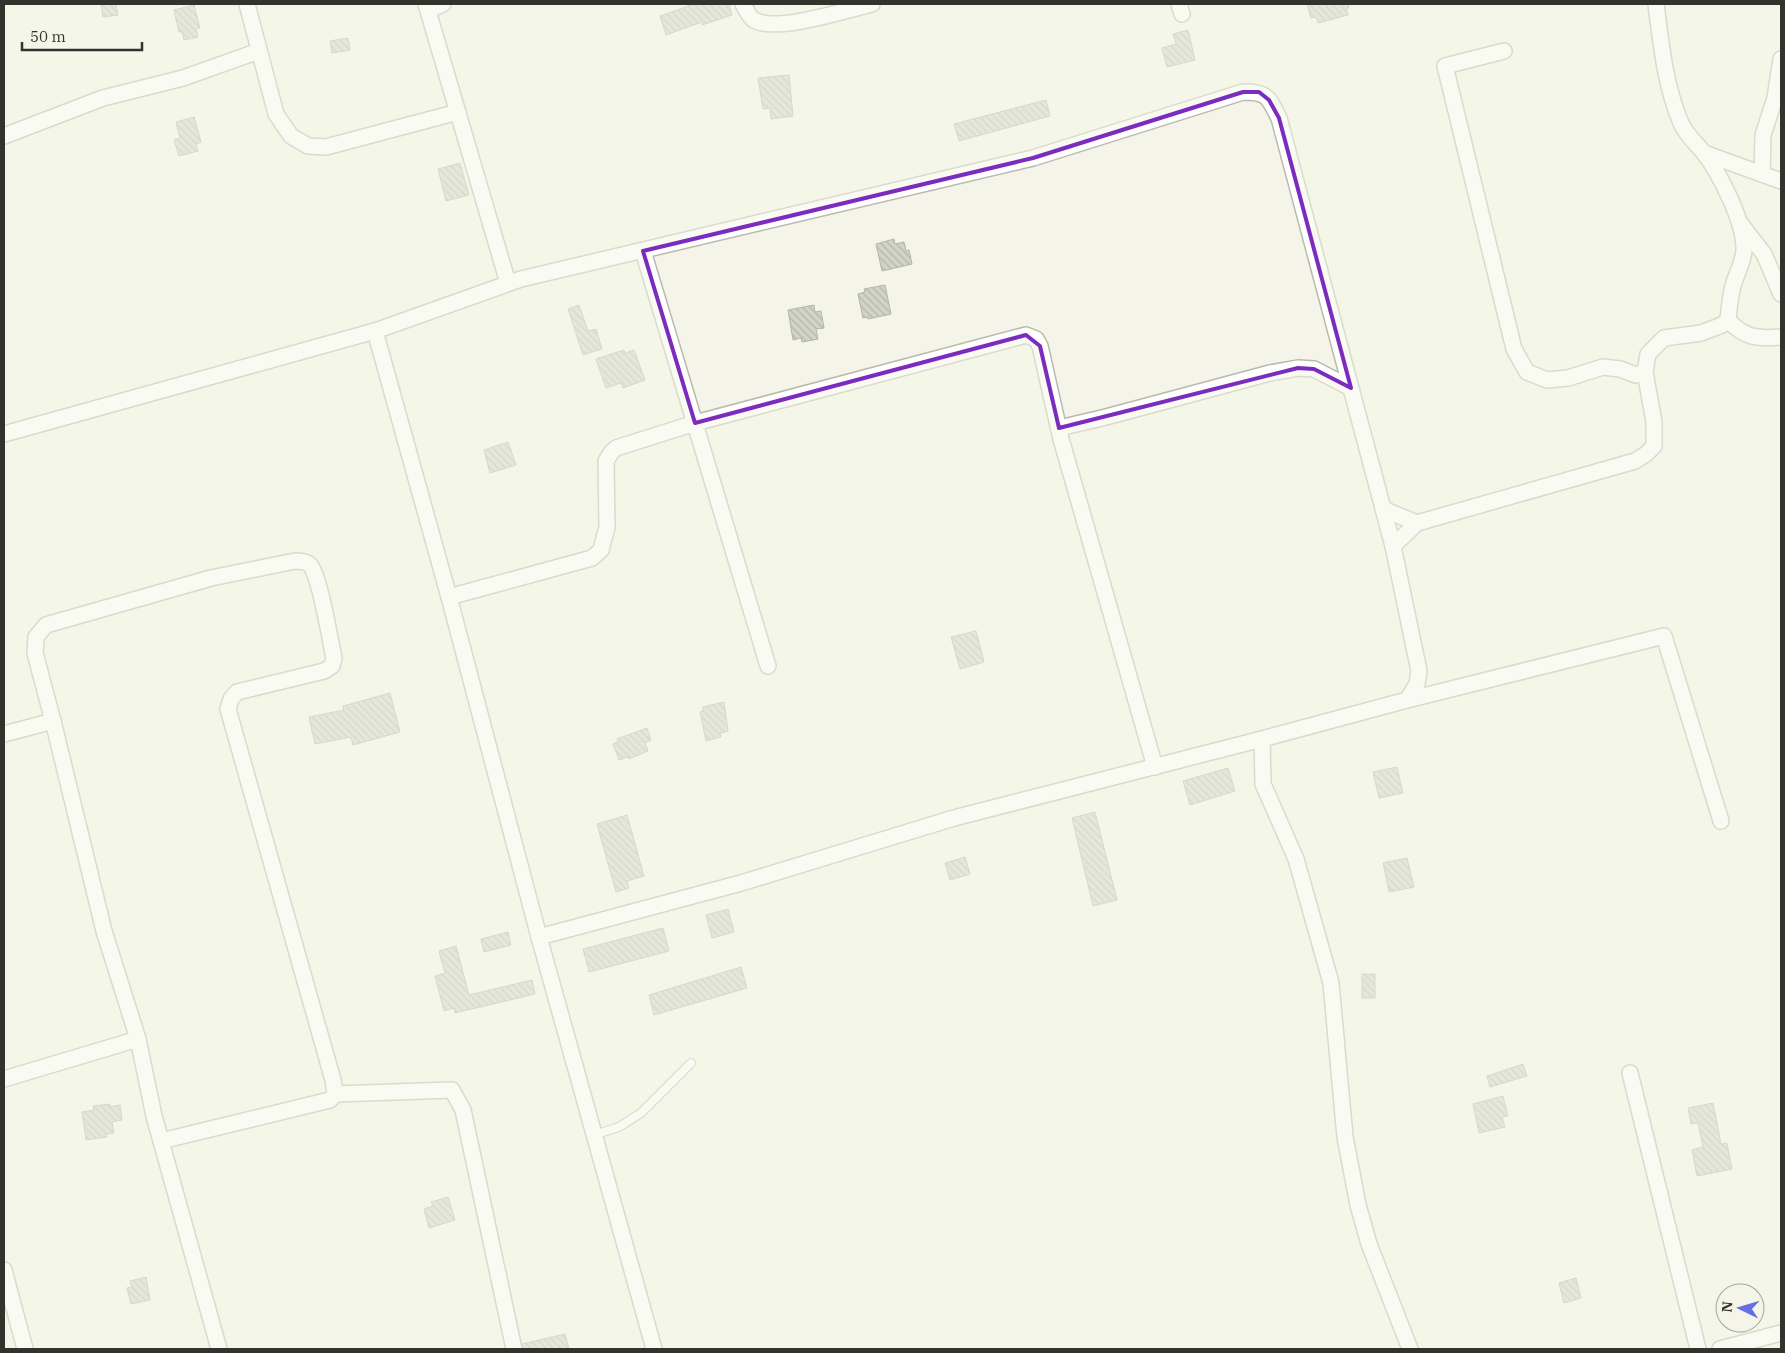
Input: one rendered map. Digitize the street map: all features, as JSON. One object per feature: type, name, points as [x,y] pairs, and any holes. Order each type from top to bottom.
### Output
[{"type":"street","points":[[247,4],[276,114],[290,136],[308,146],[326,147],[458,112]]},
{"type":"street","points":[[443,4],[427,7],[508,284]]},
{"type":"street","points":[[743,4],[752,19],[764,24],[813,20],[872,4]]},
{"type":"street","points":[[1656,4],[1665,62],[1682,125],[1704,153],[1740,223],[1764,254],[1781,294]]},
{"type":"street","points":[[4,136],[103,98],[183,78],[259,51]]},
{"type":"street","points":[[1504,51],[1445,66],[1514,349],[1527,372],[1547,380],[1568,378],[1603,367],[1620,369],[1636,375],[1645,372]]},
{"type":"street","points":[[1762,174],[1764,135],[1775,98],[1781,59]]},
{"type":"street","points":[[4,434],[375,331],[508,284],[643,250],[1033,158],[1243,92],[1259,92],[1269,100],[1279,118],[1393,546],[1419,671],[1417,684],[1407,700]]},
{"type":"street","points":[[1704,153],[1781,181]]},
{"type":"street","points":[[1393,546],[1418,523],[1635,461],[1646,454],[1654,446],[1654,422],[1645,372],[1648,354],[1664,338],[1701,333],[1722,326],[1728,320],[1731,293],[1741,269],[1744,250],[1740,223]]},
{"type":"street","points":[[643,250],[768,666]]},
{"type":"street","points":[[1728,320],[1737,330],[1747,335],[1768,338],[1781,337]]},
{"type":"street","points":[[375,331],[449,597],[539,937],[654,1349]]},
{"type":"street","points":[[449,597],[592,558],[600,550],[607,527],[606,462],[616,448],[695,423],[1026,335],[1036,339],[1040,346],[1058,428],[1155,767]]},
{"type":"street","points":[[1058,428],[1270,373],[1298,368],[1314,370],[1351,388]]},
{"type":"street","points":[[1383,509],[1418,523]]},
{"type":"street","points":[[161,1141],[330,1100],[335,1094],[333,1080],[228,709],[231,699],[237,692],[324,671],[332,666],[334,658],[320,592],[310,566],[304,562],[295,561],[211,578],[46,625],[36,637],[35,653],[104,931],[138,1039],[154,1116],[219,1349]]},
{"type":"street","points":[[539,937],[741,883],[954,818],[1407,700],[1664,636],[1721,821]]},
{"type":"street","points":[[4,734],[53,721]]},
{"type":"street","points":[[1262,738],[1263,784],[1296,860],[1331,983],[1345,1137],[1358,1205],[1370,1244],[1410,1349]]},
{"type":"street","points":[[4,1079],[138,1039]]},
{"type":"street","points":[[1630,1073],[1698,1349]]},
{"type":"street","points":[[335,1094],[452,1090],[463,1110],[514,1349]]},
{"type":"street","points":[[4,1270],[25,1349]]},
{"type":"street","points":[[1720,1349],[1781,1333]]},
{"type":"lane","points":[[594,1135],[619,1126],[640,1113],[691,1063]]},
{"type":"highlighted area","points":[[1243,92],[1259,92],[1269,100],[1279,118],[1351,388],[1314,369],[1298,368],[1059,428],[1040,346],[1026,335],[695,423],[643,251],[1033,158]]},
{"type":"building","points":[[101,4],[116,4],[118,15],[103,17]]},
{"type":"building","points":[[694,4],[729,4],[732,15],[702,25],[702,22],[666,35],[660,16]]},
{"type":"building","points":[[1307,4],[1348,4],[1349,8],[1346,8],[1348,15],[1318,23],[1316,17],[1311,18]]},
{"type":"building","points":[[194,5],[200,28],[196,29],[198,37],[184,40],[182,32],[179,32],[174,10]]},
{"type":"building","points":[[1188,30],[1195,60],[1167,67],[1162,48],[1176,44],[1173,34]]},
{"type":"building","points":[[348,38],[350,50],[332,53],[330,41]]},
{"type":"building","points":[[789,75],[793,116],[771,119],[770,108],[763,109],[758,78]]},
{"type":"building","points":[[1046,100],[1050,116],[959,141],[954,124]]},
{"type":"building","points":[[194,117],[201,142],[196,144],[198,151],[179,156],[174,140],[180,138],[176,122]]},
{"type":"building","points":[[460,163],[469,195],[446,201],[438,169]]},
{"type":"building","points":[[894,239],[895,244],[904,242],[906,251],[909,250],[912,264],[882,271],[876,244]]},
{"type":"building","points":[[885,285],[891,314],[868,319],[868,317],[863,318],[858,294],[865,292],[864,289]]},
{"type":"building","points":[[579,305],[588,331],[596,329],[602,349],[583,355],[568,309]]},
{"type":"building","points":[[814,305],[815,312],[821,311],[824,328],[816,329],[818,339],[802,342],[801,338],[793,340],[788,310]]},
{"type":"building","points":[[624,350],[625,353],[634,350],[645,380],[623,388],[621,383],[606,388],[596,359]]},
{"type":"building","points":[[508,442],[516,465],[490,473],[484,450]]},
{"type":"building","points":[[976,631],[984,662],[960,669],[951,637]]},
{"type":"building","points":[[390,693],[400,732],[353,745],[351,737],[315,744],[309,717],[344,710],[343,706]]},
{"type":"building","points":[[724,702],[728,731],[720,733],[721,737],[706,741],[700,712],[703,711],[703,707]]},
{"type":"building","points":[[647,728],[651,740],[645,743],[648,751],[629,759],[628,757],[619,760],[613,744],[618,742],[617,739]]},
{"type":"building","points":[[1397,767],[1403,793],[1379,798],[1373,772]]},
{"type":"building","points":[[1228,768],[1235,791],[1190,805],[1183,781]]},
{"type":"building","points":[[1095,812],[1117,900],[1093,906],[1072,818]]},
{"type":"building","points":[[627,815],[644,876],[627,881],[629,888],[616,892],[597,824]]},
{"type":"building","points":[[965,857],[970,874],[950,880],[945,863]]},
{"type":"building","points":[[1407,858],[1414,887],[1389,892],[1383,863]]},
{"type":"building","points":[[728,909],[734,932],[712,938],[706,915]]},
{"type":"building","points":[[663,928],[669,951],[589,972],[583,949]]},
{"type":"building","points":[[508,932],[511,945],[484,952],[481,939]]},
{"type":"building","points":[[456,946],[469,995],[532,980],[535,994],[455,1013],[454,1008],[444,1011],[435,976],[445,973],[439,951]]},
{"type":"building","points":[[741,967],[747,988],[654,1015],[649,995]]},
{"type":"building","points":[[1362,974],[1375,974],[1375,998],[1362,998]]},
{"type":"building","points":[[1523,1064],[1527,1076],[1490,1087],[1487,1076]]},
{"type":"building","points":[[1503,1096],[1508,1116],[1502,1117],[1505,1127],[1479,1133],[1473,1104]]},
{"type":"building","points":[[1713,1103],[1721,1144],[1727,1143],[1732,1169],[1697,1176],[1692,1150],[1703,1147],[1698,1123],[1691,1124],[1688,1108]]},
{"type":"building","points":[[110,1104],[110,1107],[120,1105],[122,1120],[112,1122],[114,1133],[106,1134],[107,1137],[86,1140],[82,1112],[94,1110],[93,1106]]},
{"type":"building","points":[[448,1197],[455,1220],[429,1228],[424,1209],[433,1206],[431,1202]]},
{"type":"building","points":[[146,1277],[150,1300],[131,1304],[127,1288],[132,1287],[130,1281]]},
{"type":"building","points":[[1576,1278],[1581,1298],[1564,1303],[1559,1283]]},
{"type":"building","points":[[565,1334],[569,1349],[523,1349],[522,1344]]}]
